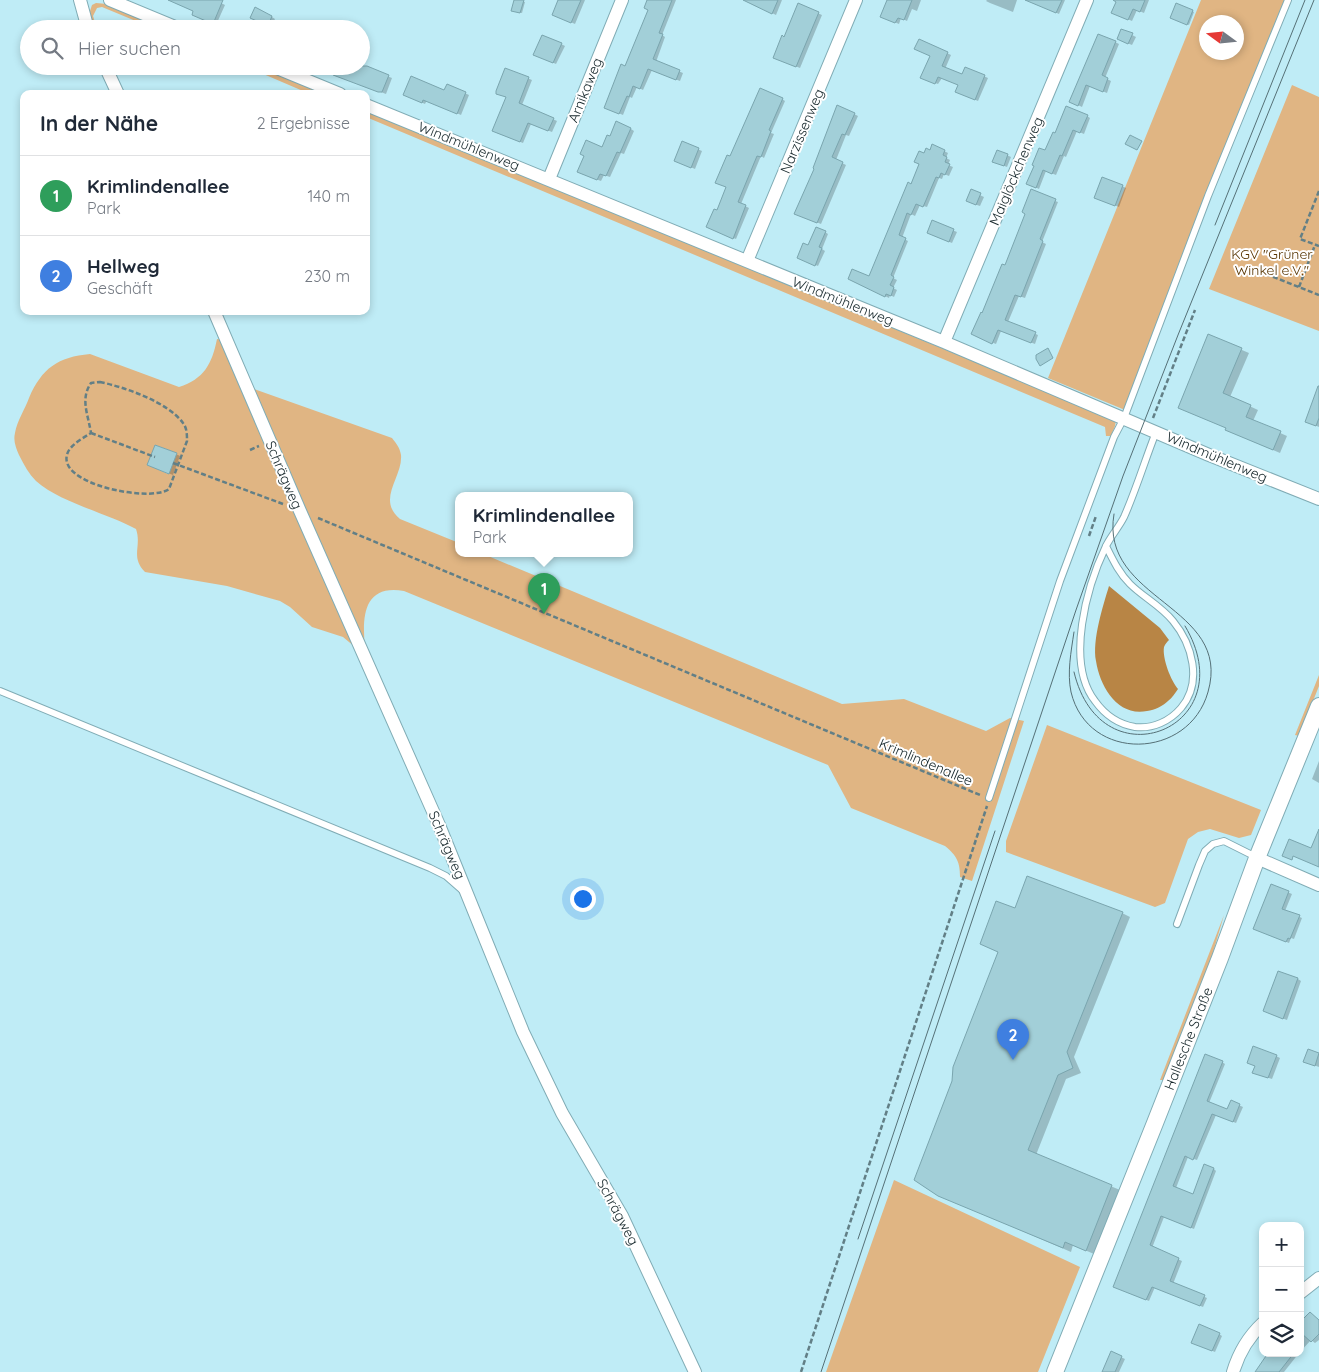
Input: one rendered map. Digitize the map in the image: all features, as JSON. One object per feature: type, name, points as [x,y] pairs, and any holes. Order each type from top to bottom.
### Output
[{"type":"street","points":[[80,0],[86,20]]},
{"type":"street","points":[[110,0],[158,20]]},
{"type":"street","name":"Arnikaweg","points":[[549,179],[622,0]]},
{"type":"street","name":"Narzissenweg","points":[[747,261],[856,0]]},
{"type":"street","name":"Maiglöckchenweg","points":[[944,342],[1087,0]]},
{"type":"street","points":[[110,75],[116,90]]},
{"type":"street","points":[[294,75],[330,90]]},
{"type":"street","name":"Windmühlenweg","points":[[370,107],[944,342],[1319,499]]},
{"type":"street","name":"Schrägweg","points":[[216,315],[439,825],[524,1032],[562,1113],[622,1216],[695,1372]]},
{"type":"street","name":"Hallesche Straße","points":[[1055,1372],[1319,706]]},
{"type":"street","points":[[1258,858],[1319,885]]},
{"type":"street","points":[[1304,1290],[1319,1278]]},
{"type":"street","points":[[1234,1371],[1249,1336],[1259,1327]]},
{"type":"lane","points":[[989,798],[1060,581],[1208,196],[1288,0]]},
{"type":"lane","points":[[1106,546],[1117,569],[1130,584],[1173,621],[1192,657],[1194,676],[1191,691],[1183,706],[1171,719],[1156,725],[1136,727],[1119,723],[1103,712],[1091,696],[1082,674],[1079,649],[1083,615],[1096,572],[1106,546],[1123,518],[1152,430]]},
{"type":"lane","points":[[0,691],[430,868],[446,876],[468,896]]},
{"type":"lane","points":[[1177,924],[1199,865],[1206,851],[1213,844],[1224,841],[1258,858]]},
{"type":"path","points":[[1319,191],[1300,239],[1319,246]]},
{"type":"path","points":[[1299,287],[1315,245]]},
{"type":"path","points":[[1266,274],[1319,295]]},
{"type":"path","points":[[1152,430],[1195,310]]},
{"type":"path","points":[[100,382],[121,387],[141,395],[175,415],[184,424],[187,441],[169,489],[164,493],[129,493],[107,489],[87,482],[74,473],[66,457],[68,451],[91,433],[84,401],[85,392],[91,383],[100,382]]},
{"type":"path","points":[[91,433],[155,457]]},
{"type":"path","name":"Krimlindenallee","points":[[173,463],[300,511],[989,798]]},
{"type":"path","points":[[801,1372],[989,798]]},
{"type":"green space","points":[[1201,0],[1286,0],[1125,410],[1048,378]]},
{"type":"green space","points":[[96,3],[107,4],[145,20],[133,20],[102,7],[97,8],[93,16],[94,20],[91,20],[89,14],[92,5]]},
{"type":"green space","points":[[266,75],[279,75],[315,90],[301,90]]},
{"type":"green space","name":"KGV \"Grüner Winkel e.V.\"","points":[[1292,85],[1319,97],[1319,331],[1209,289]]},
{"type":"green space","points":[[370,113],[1116,420],[1111,436],[1106,436],[1105,427],[370,119]]},
{"type":"green space","points":[[217,339],[232,341],[254,389],[392,438],[399,448],[401,455],[401,463],[390,496],[390,504],[393,511],[400,519],[455,541],[455,557],[491,557],[842,704],[904,699],[986,731],[1010,718],[1024,721],[972,881],[960,877],[957,860],[945,846],[851,808],[828,765],[404,591],[390,590],[380,593],[368,605],[364,625],[365,648],[355,647],[343,637],[312,627],[290,607],[280,601],[227,586],[145,572],[138,561],[136,529],[71,502],[46,489],[31,475],[19,455],[14,436],[19,420],[40,379],[52,366],[60,361],[90,354],[179,387],[188,384],[201,375],[212,356]],"holes":[[[155,445],[177,453],[168,474],[148,465]]]},
{"type":"green space","points":[[1319,675],[1319,686],[1299,736],[1295,735]]},
{"type":"green space","points":[[1047,725],[1261,810],[1251,835],[1239,838],[1210,829],[1198,832],[1188,839],[1165,903],[1155,907],[1006,852],[1006,841]]},
{"type":"green space","points":[[1224,915],[1210,963],[1164,1080],[1160,1080]]},
{"type":"green space","points":[[894,1180],[1080,1267],[1038,1372],[826,1372]]},
{"type":"shaded area","points":[[1109,586],[1160,628],[1169,640],[1164,647],[1164,657],[1170,675],[1178,689],[1164,705],[1156,709],[1137,712],[1119,705],[1106,690],[1098,671],[1095,653],[1096,643],[1099,623]]},
{"type":"building","points":[[168,0],[223,0],[215,20],[204,20],[192,15],[193,11]]},
{"type":"building","points":[[514,0],[524,0],[520,13],[511,11]]},
{"type":"building","points":[[558,0],[581,0],[571,23],[552,15]]},
{"type":"building","points":[[647,0],[672,0],[659,33],[663,34],[653,59],[680,70],[676,80],[648,69],[640,89],[633,86],[619,114],[604,108],[621,64],[625,66],[648,10],[644,8]]},
{"type":"building","points":[[743,0],[778,0],[772,14]]},
{"type":"building","points":[[887,0],[912,0],[904,20],[898,18],[895,23],[880,17]]},
{"type":"building","points":[[1025,0],[1062,0],[1056,13]]},
{"type":"building","points":[[1113,0],[1145,0],[1140,12],[1133,9],[1128,20],[1111,13],[1116,2]]},
{"type":"building","points":[[798,3],[819,12],[796,67],[773,58]]},
{"type":"building","points":[[1176,3],[1193,10],[1187,25],[1170,18]]},
{"type":"building","points":[[255,7],[272,16],[270,20],[254,20],[250,18]]},
{"type":"building","points":[[1121,29],[1133,33],[1128,44],[1117,39]]},
{"type":"building","points":[[1098,34],[1116,41],[1102,75],[1108,78],[1103,92],[1086,85],[1078,106],[1069,102]]},
{"type":"building","points":[[542,35],[562,43],[553,63],[533,55]]},
{"type":"building","points":[[919,39],[948,52],[942,66],[962,74],[965,67],[985,75],[975,100],[955,92],[958,85],[938,77],[935,84],[920,78],[930,56],[914,49]]},
{"type":"building","points":[[370,67],[389,75],[382,92],[333,75],[370,75]]},
{"type":"building","points":[[505,68],[529,77],[519,103],[554,118],[548,131],[528,123],[520,142],[492,131],[506,97],[496,94]]},
{"type":"building","points":[[411,76],[444,90],[447,84],[466,92],[457,114],[423,100],[422,103],[403,95]]},
{"type":"building","points":[[760,88],[783,98],[769,130],[771,131],[761,157],[757,156],[738,202],[746,205],[733,239],[706,227],[714,209],[717,210],[726,187],[715,183],[727,155],[730,156]]},
{"type":"building","points":[[837,105],[855,113],[845,135],[842,134],[832,157],[843,162],[817,223],[794,214],[814,169]]},
{"type":"building","points":[[1066,106],[1088,115],[1080,133],[1073,130],[1052,174],[1043,170],[1036,188],[1026,184],[1039,148],[1045,150],[1053,132],[1055,133]]},
{"type":"building","points":[[616,121],[631,128],[620,153],[617,152],[606,176],[600,174],[597,180],[577,172],[584,156],[580,154],[586,140],[602,147],[607,135],[610,136]]},
{"type":"building","points":[[1130,135],[1142,141],[1137,150],[1125,144]]},
{"type":"building","points":[[682,141],[699,148],[691,168],[674,161]]},
{"type":"building","points":[[932,144],[945,150],[943,155],[947,157],[945,162],[950,164],[945,175],[941,173],[939,178],[936,177],[923,207],[916,204],[911,215],[907,213],[899,235],[906,238],[891,275],[894,277],[890,285],[894,287],[891,296],[886,294],[885,297],[848,279],[852,269],[869,276],[908,182],[911,184],[919,164],[914,162],[919,151],[924,153],[926,148],[930,150]]},
{"type":"building","points":[[997,150],[1008,154],[1004,166],[992,162]]},
{"type":"building","points":[[1102,177],[1123,185],[1115,206],[1094,198]]},
{"type":"building","points":[[971,189],[981,193],[976,205],[966,201]]},
{"type":"building","points":[[1031,189],[1056,199],[1040,239],[1043,241],[1021,297],[1015,295],[1005,320],[1036,332],[1031,343],[998,330],[992,344],[971,334],[982,313],[1002,264],[1005,265],[1025,214],[1022,212]]},
{"type":"building","points":[[932,220],[954,229],[949,242],[927,233]]},
{"type":"building","points":[[816,227],[826,231],[819,247],[822,248],[815,266],[797,258],[803,243],[808,245]]},
{"type":"building","points":[[1208,334],[1242,348],[1223,393],[1251,405],[1246,417],[1281,431],[1273,450],[1178,408]]},
{"type":"building","points":[[1048,348],[1053,358],[1040,366],[1036,355]]},
{"type":"building","points":[[1318,386],[1319,418],[1316,426],[1305,422]]},
{"type":"building","points":[[155,445],[177,453],[169,474],[147,465]]},
{"type":"building","points":[[1319,829],[1319,867],[1293,856],[1292,860],[1282,856],[1289,839],[1311,848]]},
{"type":"building","points":[[1027,876],[1123,912],[1067,1052],[1073,1068],[1058,1075],[1028,1150],[1112,1185],[1086,1251],[1065,1242],[1063,1248],[938,1196],[914,1180],[952,1081],[953,1067],[998,952],[980,944],[996,901],[1015,908]]},
{"type":"building","points":[[1271,884],[1289,891],[1282,909],[1300,915],[1290,939],[1288,938],[1286,942],[1253,929]]},
{"type":"building","points":[[1278,971],[1298,978],[1283,1019],[1263,1011]]},
{"type":"building","points":[[1253,1046],[1277,1055],[1268,1078],[1252,1073],[1255,1066],[1247,1063]]},
{"type":"building","points":[[1308,1049],[1319,1053],[1315,1066],[1303,1062]]},
{"type":"building","points":[[1205,1054],[1223,1061],[1207,1101],[1227,1109],[1231,1100],[1240,1104],[1233,1122],[1212,1114],[1193,1160],[1185,1156],[1173,1186],[1193,1194],[1204,1164],[1214,1168],[1191,1228],[1161,1216],[1150,1245],[1179,1258],[1170,1281],[1205,1295],[1200,1306],[1152,1287],[1146,1300],[1113,1287]]},
{"type":"building","points":[[1310,1312],[1319,1320],[1319,1334],[1311,1342],[1304,1336],[1304,1318]]},
{"type":"building","points":[[1199,1324],[1220,1333],[1212,1351],[1191,1343]]},
{"type":"building","points":[[1111,1351],[1122,1356],[1115,1372],[1102,1372]]},
{"type":"building","points":[[1265,1357],[1291,1357],[1279,1372],[1255,1372]]},
{"type":"tram line","points":[[1215,225],[1305,0]]},
{"type":"tram line","points":[[821,1372],[1076,610],[1123,476],[1314,0]]},
{"type":"tram line","points":[[1074,632],[1069,670],[1071,692],[1081,715],[1097,732],[1117,741],[1139,744],[1161,741],[1181,731],[1197,714],[1208,692],[1211,663],[1202,640],[1185,620],[1144,586],[1126,566],[1115,543],[1114,514]]},
{"type":"tram line","points":[[1074,672],[1089,707],[1111,727],[1137,734],[1162,730],[1184,715],[1197,692],[1199,662],[1185,626]]},
{"type":"tram line","points":[[858,1239],[995,831]]},
{"type":"place","name":"Krimlindenallee","points":[[544,614]]},
{"type":"place","name":"Hellweg","points":[[1013,1060]]}]
